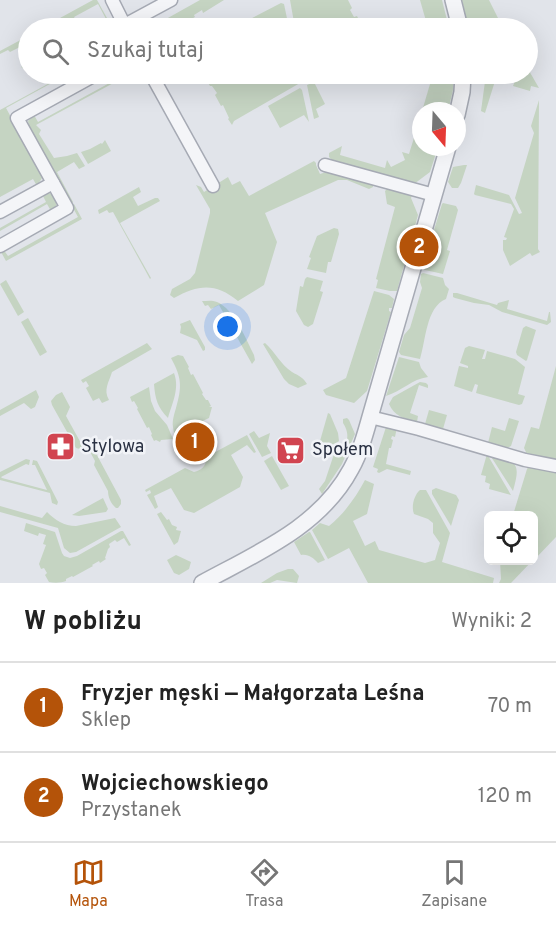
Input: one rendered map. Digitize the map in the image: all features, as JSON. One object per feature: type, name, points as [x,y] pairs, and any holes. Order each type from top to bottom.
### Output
[{"type":"street","points":[[112,0],[119,18]]},
{"type":"street","points":[[139,18],[171,0]]},
{"type":"street","points":[[453,0],[457,18]]},
{"type":"street","points":[[0,246],[67,208],[17,118],[79,84]]},
{"type":"street","points":[[157,84],[213,186]]},
{"type":"street","points":[[460,102],[462,84]]},
{"type":"street","points":[[202,583],[295,531],[320,511],[351,469],[370,417],[445,156]]},
{"type":"street","points":[[325,165],[434,195]]},
{"type":"street","points":[[0,213],[53,183]]},
{"type":"street","points":[[370,417],[525,460],[556,466]]},
{"type":"green space","points":[[97,0],[107,18],[98,4],[75,18],[60,18]]},
{"type":"green space","points":[[200,0],[224,0],[203,13],[202,10],[193,18],[168,18]]},
{"type":"green space","points":[[290,0],[348,0],[352,8],[350,10],[354,17],[358,18],[293,18]]},
{"type":"green space","points":[[420,0],[442,0],[446,18],[425,18]]},
{"type":"green space","points":[[462,0],[489,0],[498,18],[466,18]]},
{"type":"green space","points":[[281,3],[284,4],[287,18],[252,18]]},
{"type":"green space","points":[[18,41],[18,48],[0,54],[0,51]]},
{"type":"green space","points":[[50,84],[6,108],[41,172],[42,178],[37,186],[33,179],[0,197],[0,110]]},
{"type":"green space","points":[[112,84],[36,125],[41,130],[39,134],[54,158],[77,153],[85,166],[79,169],[74,162],[57,172],[73,202],[71,204],[29,128],[28,121],[34,115],[38,122]]},
{"type":"green space","points":[[209,84],[298,84],[234,121],[232,125],[223,105],[221,106],[215,95],[217,93]]},
{"type":"green space","points":[[315,84],[325,104],[316,109],[319,117],[314,119],[307,85]]},
{"type":"green space","points":[[430,84],[453,84],[450,102],[425,102]]},
{"type":"green space","points":[[485,84],[494,84],[485,113],[481,111]]},
{"type":"green space","points":[[514,84],[537,84],[539,88],[531,86],[530,91],[513,86]]},
{"type":"green space","points":[[300,88],[309,122],[304,115],[280,128],[268,106]]},
{"type":"green space","points":[[539,100],[538,249],[540,252],[532,256],[530,253],[510,266],[503,250],[503,240],[507,238],[504,237],[514,209],[511,204],[474,194],[476,185],[509,195],[519,214],[522,213],[515,198],[534,133],[531,126]]},
{"type":"green space","points":[[105,140],[111,151],[88,164],[81,152],[102,144]]},
{"type":"green space","points":[[412,144],[412,156],[435,156],[430,172],[414,184],[332,160],[329,157],[329,153],[342,146],[340,155],[385,168],[387,160],[391,167],[405,160],[402,152],[409,154]]},
{"type":"green space","points":[[314,161],[320,174],[326,172],[373,184],[373,187],[369,189],[347,180],[338,180],[265,213],[277,242],[264,285],[238,301],[214,288],[191,290],[174,298],[170,295],[172,289],[190,279],[195,273],[210,213],[196,185],[204,192],[228,177],[232,185],[240,181],[249,196]]},
{"type":"green space","points":[[467,165],[458,188],[452,188],[448,182],[453,167]]},
{"type":"green space","points":[[139,187],[141,192],[133,197],[138,206],[155,198],[160,201],[120,223],[150,279],[113,212],[109,213],[107,210],[99,214],[98,210]]},
{"type":"green space","points":[[388,188],[412,195],[411,198],[418,215],[397,291],[376,288],[378,280],[376,279],[395,207],[387,204],[385,191]]},
{"type":"green space","points":[[47,192],[57,201],[51,211],[47,204],[0,231],[0,228],[46,202],[42,194]]},
{"type":"green space","points":[[443,203],[456,206],[458,210],[443,274],[423,268],[428,251],[433,252],[435,245],[430,243]]},
{"type":"green space","points":[[74,204],[82,219],[6,261],[1,252],[3,249],[8,256],[78,217],[72,206]]},
{"type":"green space","points":[[334,228],[338,229],[339,234],[326,273],[307,269],[317,236]]},
{"type":"green space","points":[[423,273],[443,278],[449,289],[446,299],[439,303],[431,316],[420,359],[401,355],[399,352],[404,335],[410,328],[422,288],[420,282]]},
{"type":"green space","points":[[307,277],[323,281],[320,291],[323,292],[313,324],[308,327],[304,325],[296,311],[300,286],[303,287]]},
{"type":"green space","points":[[6,280],[24,312],[18,316],[0,284]]},
{"type":"green space","points":[[374,291],[389,295],[394,299],[392,308],[389,308],[391,312],[367,391],[354,403],[326,395],[323,390],[346,378]]},
{"type":"green space","points":[[453,293],[497,305],[509,300],[507,309],[547,321],[550,312],[551,322],[547,325],[502,312],[489,305],[455,298]]},
{"type":"green space","points":[[202,301],[217,302],[229,311],[254,355],[255,360],[252,364],[219,305],[211,309]]},
{"type":"green space","points":[[28,318],[47,352],[40,356],[21,322]]},
{"type":"green space","points":[[190,320],[205,347],[203,351],[197,340],[180,333],[180,324]]},
{"type":"green space","points":[[526,326],[536,330],[526,361],[516,352],[523,328]]},
{"type":"green space","points":[[147,343],[152,349],[112,372],[107,389],[109,400],[102,403],[99,398],[93,401],[86,388],[89,386],[86,381],[83,383],[81,380]]},
{"type":"green space","points":[[265,343],[285,366],[307,384],[298,388],[289,384],[263,344]]},
{"type":"green space","points":[[469,346],[485,350],[482,359],[485,359],[487,351],[515,359],[525,367],[518,394],[525,396],[522,404],[476,393],[478,385],[475,384],[472,392],[454,386],[459,366],[468,368],[460,363],[465,348]]},
{"type":"green space","points":[[178,355],[183,356],[191,375],[193,374],[202,394],[208,400],[211,406],[209,407],[212,407],[209,418],[190,427],[191,430],[184,434],[190,451],[184,454],[176,438],[173,425],[180,383],[171,358]]},
{"type":"green space","points":[[399,357],[419,362],[428,377],[417,380],[386,396]]},
{"type":"green space","points":[[556,366],[556,461],[527,454],[524,448],[531,427],[539,429]]},
{"type":"green space","points":[[174,373],[176,390],[168,418],[158,403],[154,384]]},
{"type":"green space","points":[[420,382],[426,383],[428,388],[419,385],[410,413],[418,416],[417,422],[397,414],[389,404],[393,397]]},
{"type":"green space","points":[[149,387],[155,411],[167,425],[173,439],[154,441],[149,427],[147,428],[134,401],[132,402],[130,397]]},
{"type":"green space","points":[[36,390],[39,397],[35,407],[31,409],[24,403],[0,416],[0,410]]},
{"type":"green space","points":[[62,392],[70,407],[66,416],[82,445],[91,444],[121,500],[118,508],[110,500],[88,448],[76,448],[52,405],[51,401]]},
{"type":"green space","points":[[429,410],[447,415],[443,429],[425,424]]},
{"type":"green space","points":[[328,413],[338,433],[337,443],[327,444],[320,441]]},
{"type":"green space","points":[[347,418],[355,434],[342,464],[322,494],[319,489],[325,481],[334,454],[347,441],[343,419]]},
{"type":"green space","points":[[509,418],[519,421],[511,446],[507,448],[488,443],[492,427],[505,431]]},
{"type":"green space","points":[[386,427],[397,427],[395,437],[392,436],[391,439],[393,440],[386,464],[411,471],[410,475],[387,469],[379,473],[378,469],[373,467]]},
{"type":"green space","points":[[254,431],[259,438],[270,433],[267,446],[271,453],[262,457],[249,434]]},
{"type":"green space","points":[[247,435],[256,452],[254,453],[247,445],[231,455],[243,477],[240,487],[194,513],[184,510],[171,488],[154,496],[158,507],[155,509],[147,495],[151,493],[150,490],[146,492],[145,490],[185,468],[194,472],[199,470],[205,465],[206,457]]},
{"type":"green space","points":[[488,452],[514,464],[517,473],[513,491]]},
{"type":"green space","points":[[487,454],[511,495],[489,489],[490,484],[485,482],[486,476],[481,475]]},
{"type":"green space","points":[[272,456],[289,486],[281,490],[264,461]]},
{"type":"green space","points":[[26,459],[30,460],[29,465],[26,464],[1,477],[47,490],[35,465],[32,465],[33,460],[37,461],[58,502],[57,505],[52,503],[50,493],[0,480],[0,472]]},
{"type":"green space","points":[[529,466],[556,471],[556,537],[538,556],[538,511],[514,511]]},
{"type":"green space","points":[[365,480],[374,484],[367,514],[353,521],[365,546],[375,541],[379,550],[425,563],[435,560],[440,543],[433,533],[433,523],[414,514],[413,511],[416,495],[420,490],[426,490],[450,533],[442,562],[494,578],[493,583],[368,583],[349,548],[328,559],[312,530],[320,523],[329,526],[349,505]]},
{"type":"green space","points":[[436,488],[456,495],[459,500],[451,526],[432,494],[432,490]]},
{"type":"green space","points":[[103,498],[108,509],[106,512],[72,515]]},
{"type":"green space","points":[[0,506],[42,518],[47,512],[60,522],[72,526],[115,518],[121,527],[76,552],[70,553],[64,548],[58,528],[0,512]]},
{"type":"green space","points":[[161,512],[172,525],[177,527],[176,530],[181,531],[178,542],[174,545],[157,514]]},
{"type":"green space","points":[[26,523],[55,532],[62,553],[70,558],[121,531],[131,545],[129,546],[124,538],[117,542],[115,540],[109,544],[106,559],[100,563],[99,561],[66,581],[49,582],[45,575],[47,573],[44,568],[41,569],[39,564],[46,545],[43,544],[46,535],[39,533],[38,536],[24,531]]},
{"type":"green space","points":[[309,532],[325,560],[318,563],[309,556],[301,555],[294,542]]},
{"type":"green space","points":[[176,555],[191,562],[189,569],[179,575],[174,573],[167,560]]},
{"type":"green space","points":[[500,565],[528,565],[511,583],[499,583]]},
{"type":"green space","points":[[293,569],[299,576],[297,583],[277,580],[261,583],[277,573]]},
{"type":"place","name":"Wojciechowskiego","points":[[419,247]]},
{"type":"place","name":"Fryzjer męski — Małgorzata Leśna","points":[[195,442]]},
{"type":"place","name":"Stylowa","points":[[60,447]]},
{"type":"place","name":"Społem","points":[[291,450]]}]
